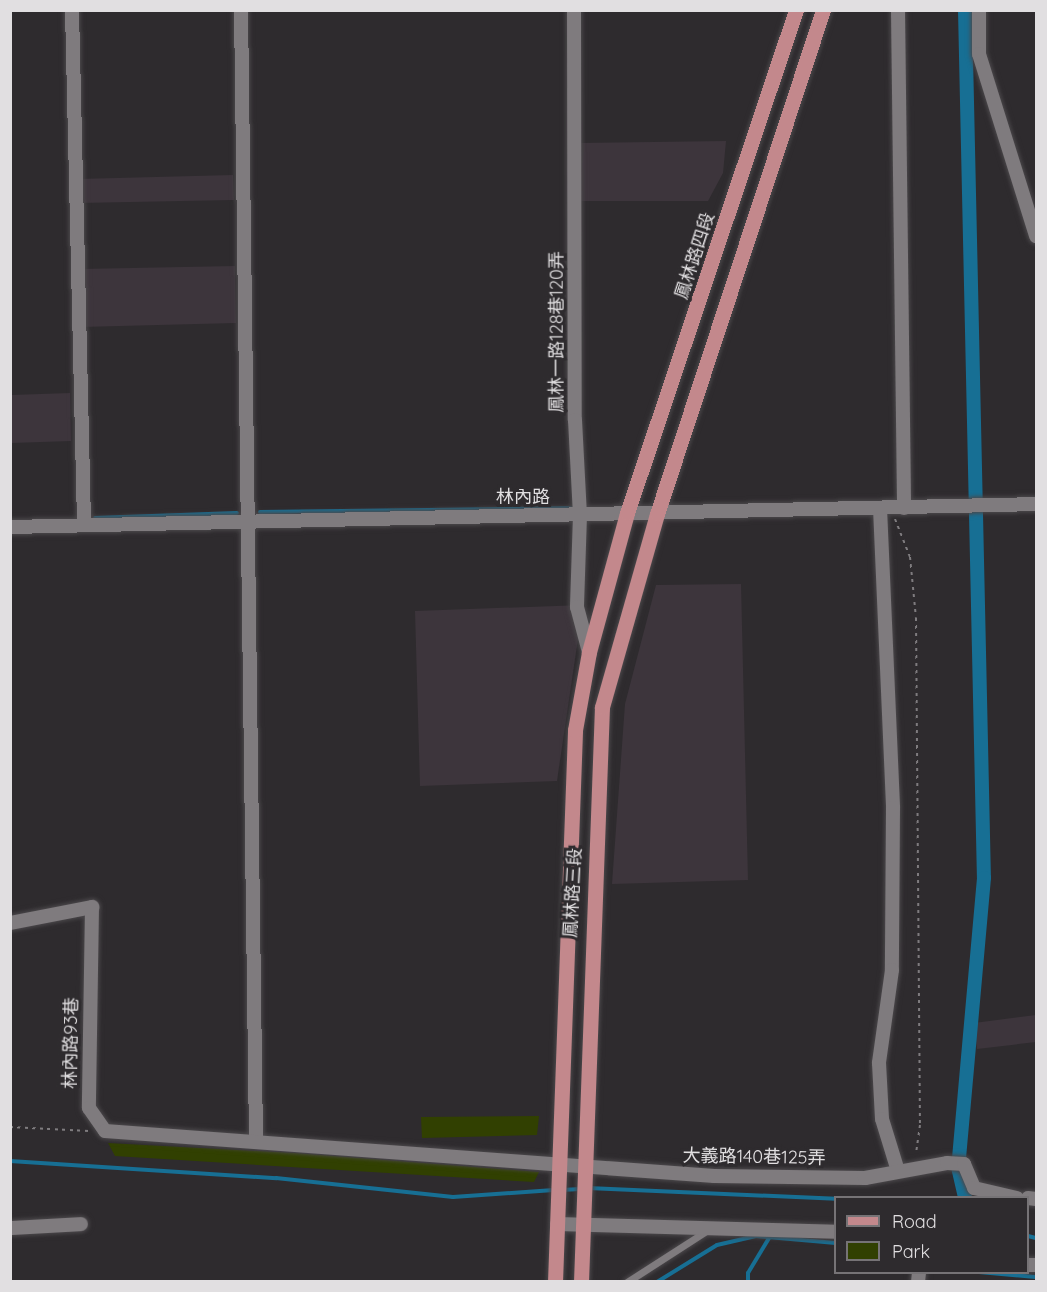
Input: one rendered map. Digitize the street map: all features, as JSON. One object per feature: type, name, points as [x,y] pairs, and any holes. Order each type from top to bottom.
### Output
[{"type":"main road","name":"鳳林路四段","points":[[627,513],[796,10]]},
{"type":"main road","points":[[657,514],[823,10]]},
{"type":"main road","name":"鳳林路三段","points":[[555,1281],[575,730],[589,652],[627,513]]},
{"type":"main road","name":"鳳林路三段","points":[[581,1281],[602,707],[657,514]]},
{"type":"street","points":[[72,10],[84,524]]},
{"type":"street","points":[[105,1131],[255,1142],[241,10]]},
{"type":"street","name":"鳳林一路128巷120弄","points":[[574,10],[575,420],[580,515],[577,607],[589,652]]},
{"type":"street","points":[[898,10],[892,508],[894,808],[892,970],[879,1063],[882,1119],[898,1171]]},
{"type":"street","points":[[980,10],[980,54],[1036,236]]},
{"type":"street","name":"林內路","points":[[10,527],[1036,504]]},
{"type":"street","name":"林內路93巷","points":[[10,923],[92,907],[89,1108],[105,1131]]},
{"type":"street","name":"大義路140巷125弄","points":[[255,1142],[585,1171],[714,1176],[865,1178],[947,1163],[964,1164],[974,1188],[1012,1196]]},
{"type":"street","points":[[558,1218],[834,1232]]},
{"type":"street","points":[[10,1228],[81,1224]]},
{"type":"lane","points":[[627,1281],[712,1227]]},
{"type":"path","points":[[892,508],[910,557],[916,618],[920,1125],[915,1170]]},
{"type":"path","points":[[10,1127],[105,1131]]},
{"type":"shaded area","points":[[726,141],[723,173],[708,201],[580,201],[579,143]]},
{"type":"shaded area","points":[[233,175],[234,200],[79,203],[78,179]]},
{"type":"shaded area","points":[[235,266],[236,323],[81,327],[80,269]]},
{"type":"shaded area","points":[[70,393],[71,441],[11,443],[11,395]]},
{"type":"shaded area","points":[[741,584],[748,880],[612,884],[625,704],[656,585]]},
{"type":"shaded area","points":[[583,605],[557,781],[420,786],[415,611]]},
{"type":"shaded area","points":[[1036,1015],[1036,1042],[977,1049],[974,1023]]},
{"type":"green space","points":[[539,1116],[537,1135],[422,1138],[421,1117]]},
{"type":"green space","points":[[108,1143],[295,1153],[539,1172],[534,1182],[115,1156]]},
{"type":"waterway","points":[[965,10],[984,878],[958,1167],[965,1196]]},
{"type":"waterway","points":[[260,512],[573,508]]},
{"type":"waterway","points":[[95,518],[237,513]]},
{"type":"waterway","points":[[10,1161],[276,1178],[453,1197],[554,1190]]},
{"type":"waterway","points":[[588,1188],[834,1199]]},
{"type":"waterway","points":[[561,1190],[581,1189]]},
{"type":"waterway","points":[[657,1282],[717,1245],[756,1236],[834,1243]]},
{"type":"waterway","points":[[1029,1236],[1036,1238]]},
{"type":"waterway","points":[[748,1282],[748,1273],[769,1238]]},
{"type":"waterway","points":[[1002,1274],[1036,1277]]}]
